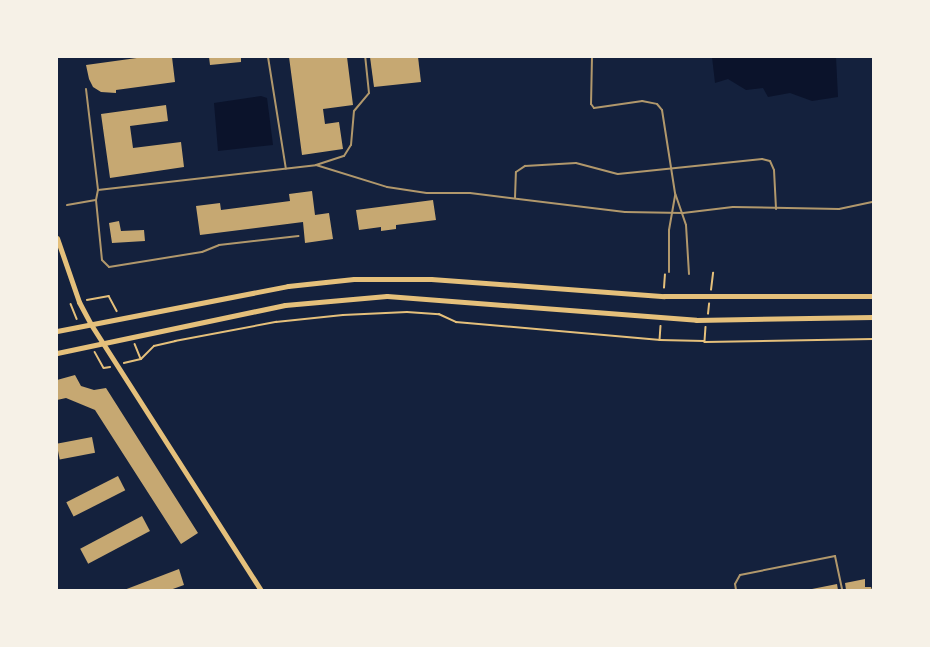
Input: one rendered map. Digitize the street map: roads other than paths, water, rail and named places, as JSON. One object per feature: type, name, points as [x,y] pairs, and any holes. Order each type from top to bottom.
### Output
[{"type":"main road","points":[[57,238],[79,302],[90,323],[261,590]]},
{"type":"main road","points":[[57,331],[288,286],[354,279],[431,279],[664,296],[873,296]]},
{"type":"main road","points":[[57,353],[285,305],[387,296],[707,320],[873,317]]},
{"type":"lane","points":[[268,57],[286,169]]},
{"type":"lane","points":[[98,190],[316,165],[344,156],[348,152],[354,111],[369,93],[365,57]]},
{"type":"lane","points":[[592,57],[591,104],[594,108],[642,101],[657,104],[665,120],[675,193],[669,272]]},
{"type":"lane","points":[[86,89],[98,190],[96,200],[102,260],[109,267],[202,252],[219,244],[298,236]]},
{"type":"lane","points":[[515,198],[516,172],[525,166],[576,163],[618,174],[762,159],[770,162],[774,170],[776,209]]},
{"type":"lane","points":[[316,165],[364,181],[407,190],[515,198],[625,212],[672,214],[733,207],[839,209],[873,202]]},
{"type":"lane","points":[[675,193],[683,213],[689,274]]},
{"type":"lane","points":[[67,205],[96,200]]},
{"type":"lane","points":[[736,590],[735,584],[740,574],[835,556],[842,590]]},
{"type":"water","points":[[712,57],[836,57],[838,97],[812,101],[790,93],[768,97],[763,88],[746,90],[728,79],[715,83]]},
{"type":"water","points":[[261,96],[267,98],[273,145],[218,151],[214,103]]}]
